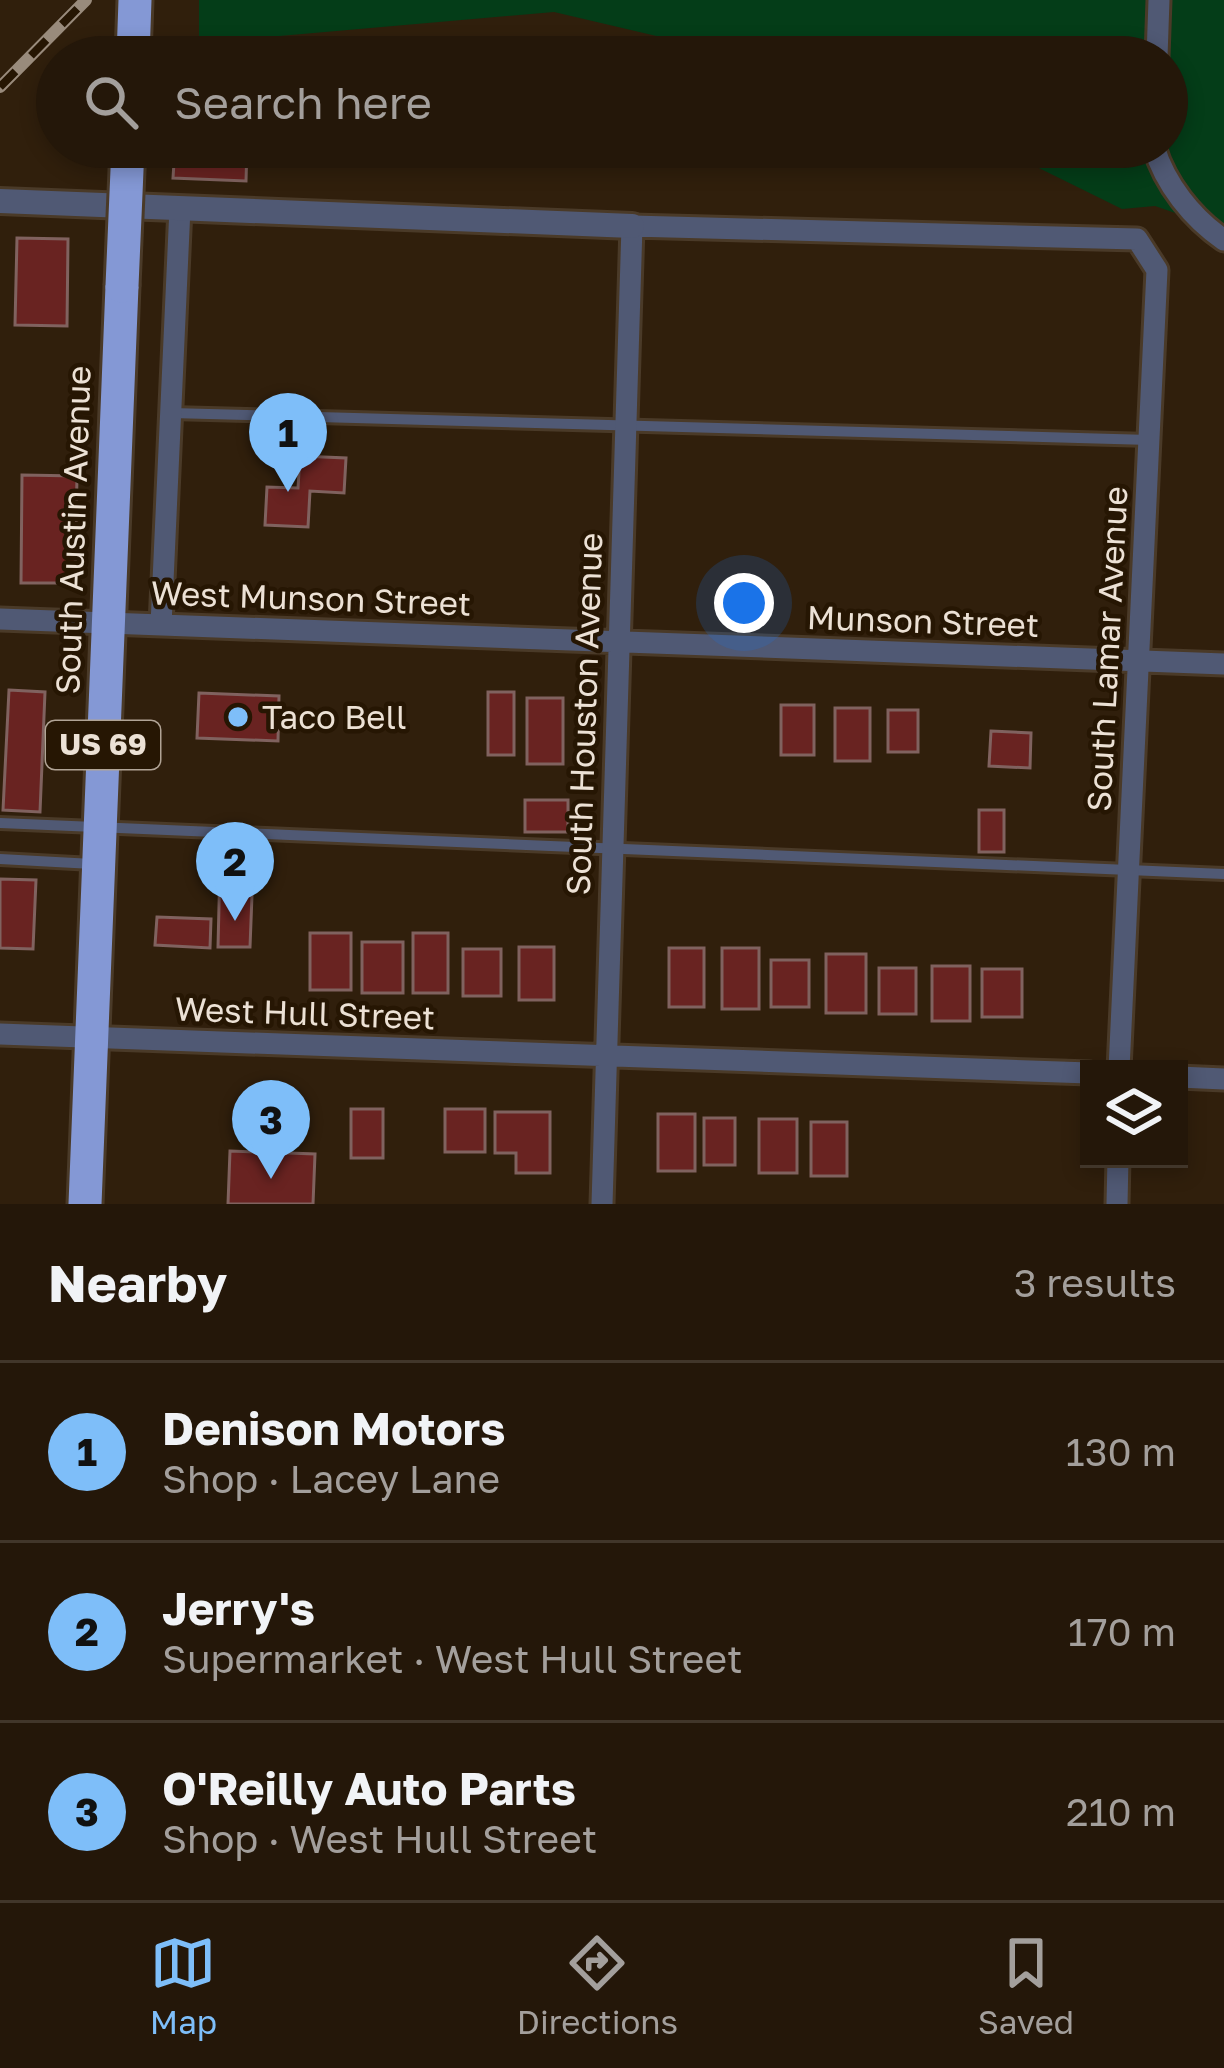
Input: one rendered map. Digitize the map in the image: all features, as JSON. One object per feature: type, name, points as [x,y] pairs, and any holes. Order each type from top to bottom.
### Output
[{"type":"highway","points":[[134,36],[135,0]]},
{"type":"highway","name":"South Austin Avenue","points":[[85,1204],[127,168]]},
{"type":"street","points":[[1158,36],[1159,0]]},
{"type":"street","points":[[1161,168],[1185,203],[1224,240]]},
{"type":"street","points":[[0,201],[632,226]]},
{"type":"street","points":[[161,625],[180,208]]},
{"type":"street","name":"South Lamar Avenue","points":[[632,226],[1137,238],[1157,270],[1119,1060]]},
{"type":"street","name":"South Houston Avenue","points":[[602,1204],[632,226]]},
{"type":"street","name":"West Munson Street","points":[[0,619],[619,644]]},
{"type":"street","name":"Munson Street","points":[[619,644],[1224,664]]},
{"type":"street","name":"West Hull Street","points":[[0,1034],[1080,1073]]},
{"type":"street","points":[[1188,1077],[1224,1079]]},
{"type":"street","points":[[1117,1204],[1118,1168]]},
{"type":"lane","points":[[171,413],[1150,440]]},
{"type":"lane","points":[[0,824],[1224,874]]},
{"type":"lane","points":[[0,859],[98,864]]},
{"type":"green space","points":[[199,0],[1224,0],[1224,230],[1155,206],[1122,209],[1039,168],[1188,168],[1188,36],[656,36],[554,12],[279,36],[199,36]]},
{"type":"building","points":[[174,168],[246,168],[246,181],[173,178]]},
{"type":"building","points":[[17,238],[68,239],[67,326],[15,325]]},
{"type":"building","points":[[300,456],[346,458],[344,493],[310,491],[308,527],[265,525],[267,487],[298,488]]},
{"type":"building","points":[[22,475],[77,476],[75,583],[21,583]]},
{"type":"building","points":[[9,690],[45,692],[40,812],[3,810]]},
{"type":"building","points":[[488,692],[514,692],[514,755],[488,755]]},
{"type":"building","name":"Taco Bell","points":[[199,693],[279,696],[278,741],[197,738]]},
{"type":"building","points":[[527,698],[563,698],[563,764],[527,764]]},
{"type":"building","points":[[781,705],[814,705],[814,755],[781,755]]},
{"type":"building","points":[[835,708],[870,708],[870,761],[835,761]]},
{"type":"building","points":[[888,710],[918,710],[918,752],[888,752]]},
{"type":"building","points":[[991,731],[1031,733],[1030,768],[989,766]]},
{"type":"building","points":[[525,800],[568,800],[568,832],[525,832]]},
{"type":"building","points":[[979,810],[1004,810],[1004,852],[979,852]]},
{"type":"building","points":[[220,865],[245,866],[245,895],[252,895],[250,947],[218,947]]},
{"type":"building","points":[[0,879],[36,880],[33,949],[0,948]]},
{"type":"building","points":[[157,917],[211,919],[210,948],[155,945]]},
{"type":"building","points":[[310,933],[351,933],[351,990],[310,990]]},
{"type":"building","points":[[413,933],[448,933],[448,993],[413,993]]},
{"type":"building","points":[[362,942],[403,942],[403,993],[362,993]]},
{"type":"building","points":[[519,947],[554,947],[554,1000],[519,1000]]},
{"type":"building","points":[[669,948],[704,948],[704,1007],[669,1007]]},
{"type":"building","points":[[722,948],[759,948],[759,1009],[722,1009]]},
{"type":"building","points":[[463,949],[501,949],[501,996],[463,996]]},
{"type":"building","points":[[826,954],[866,954],[866,1013],[826,1013]]},
{"type":"building","points":[[771,960],[809,960],[809,1007],[771,1007]]},
{"type":"building","points":[[932,966],[970,966],[970,1021],[932,1021]]},
{"type":"building","points":[[879,968],[916,968],[916,1014],[879,1014]]},
{"type":"building","points":[[982,969],[1022,969],[1022,1017],[982,1017]]},
{"type":"building","points":[[351,1109],[383,1109],[383,1158],[351,1158]]},
{"type":"building","points":[[445,1109],[485,1109],[485,1152],[445,1152]]},
{"type":"building","points":[[495,1112],[550,1112],[550,1173],[516,1173],[516,1153],[495,1153]]},
{"type":"building","points":[[658,1114],[695,1114],[695,1171],[658,1171]]},
{"type":"building","points":[[704,1118],[735,1118],[735,1165],[704,1165]]},
{"type":"building","points":[[759,1119],[797,1119],[797,1173],[759,1173]]},
{"type":"building","points":[[811,1122],[847,1122],[847,1176],[811,1176]]},
{"type":"building","points":[[230,1151],[315,1154],[313,1204],[228,1204]]},
{"type":"railway","points":[[50,36],[86,0]]},
{"type":"railway","points":[[0,87],[36,51]]},
{"type":"place","name":"Denison Motors","points":[[288,492]]},
{"type":"place","name":"Taco Bell","points":[[238,717]]},
{"type":"place","name":"Jerry's","points":[[235,921]]},
{"type":"place","name":"O'Reilly Auto Parts","points":[[271,1179]]}]
